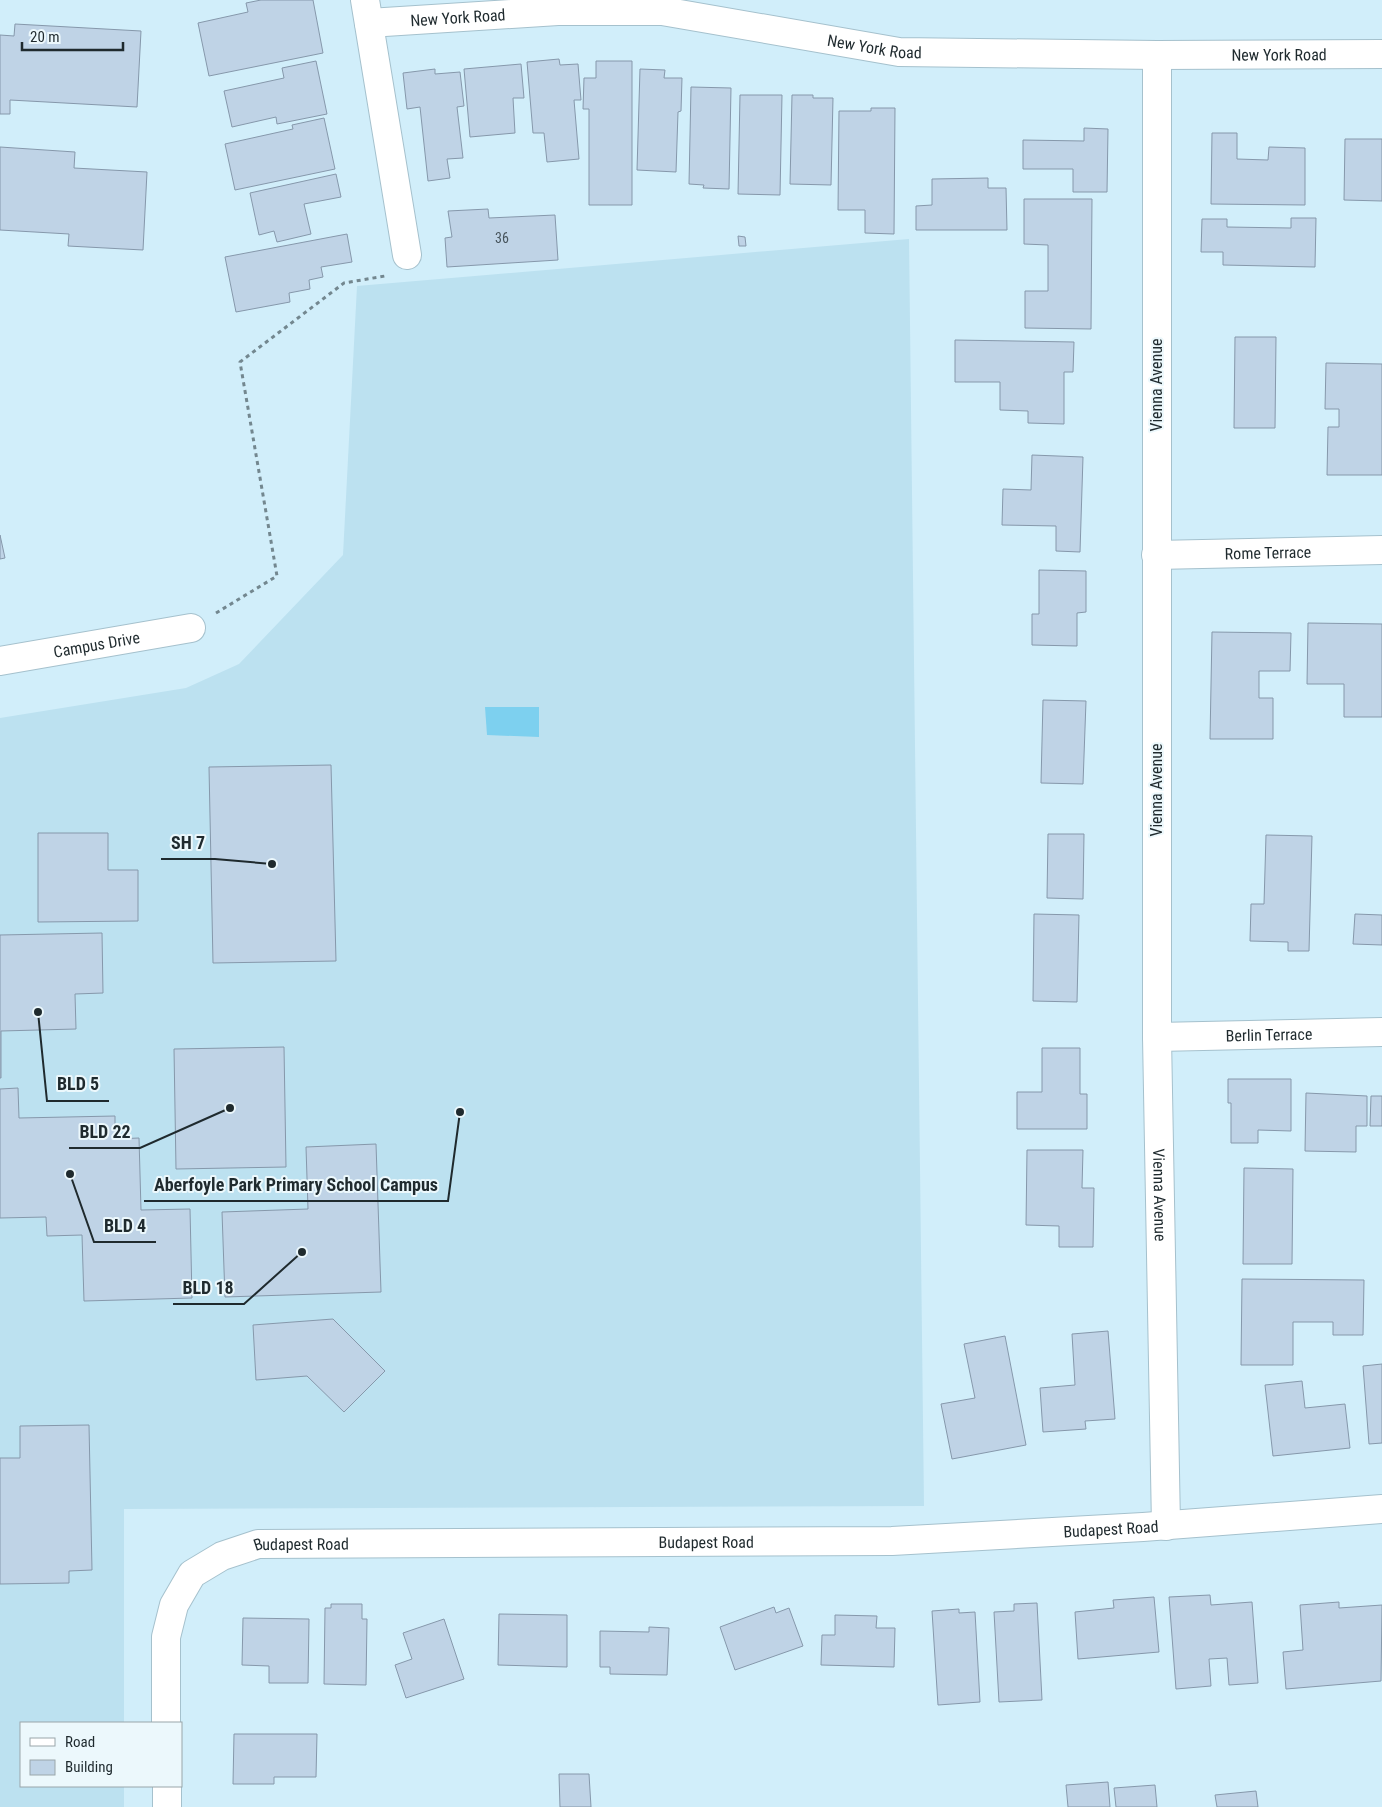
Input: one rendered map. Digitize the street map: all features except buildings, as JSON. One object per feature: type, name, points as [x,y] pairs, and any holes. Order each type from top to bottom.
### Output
[{"type":"street","name":"New York Road","points":[[408,255],[367,12],[662,11],[899,52],[1157,55],[1382,54]]},
{"type":"street","name":"Vienna Avenue","points":[[1157,55],[1157,1037],[1166,1526]]},
{"type":"street","name":"Rome Terrace","points":[[1156,555],[1382,550]]},
{"type":"street","name":"Campus Drive","points":[[0,661],[191,628]]},
{"type":"street","name":"Berlin Terrace","points":[[1157,1037],[1382,1032]]},
{"type":"street","name":"Budapest Road","points":[[166,1722],[166,1637],[174,1605],[192,1574],[222,1556],[258,1544],[892,1541],[1166,1526],[1382,1508]]},
{"type":"street","points":[[166,1787],[167,1807]]},
{"type":"path","points":[[191,628],[278,576],[240,362],[344,283],[384,276],[408,255]]},
{"type":"shaded area","points":[[909,239],[924,1506],[124,1509],[124,1722],[20,1722],[20,1787],[124,1787],[124,1807],[0,1807],[0,718],[186,688],[239,664],[343,555],[357,286]]},
{"type":"shaded area","points":[[485,707],[539,707],[539,737],[487,735]]},
{"type":"place","name":"SH 7","points":[[272,864]]},
{"type":"place","name":"BLD 5","points":[[38,1012]]},
{"type":"place","name":"BLD 22","points":[[230,1108]]},
{"type":"place","name":"Aberfoyle Park Primary School Campus","points":[[460,1112]]},
{"type":"place","name":"BLD 4","points":[[70,1174]]},
{"type":"place","name":"BLD 18","points":[[302,1252]]}]
